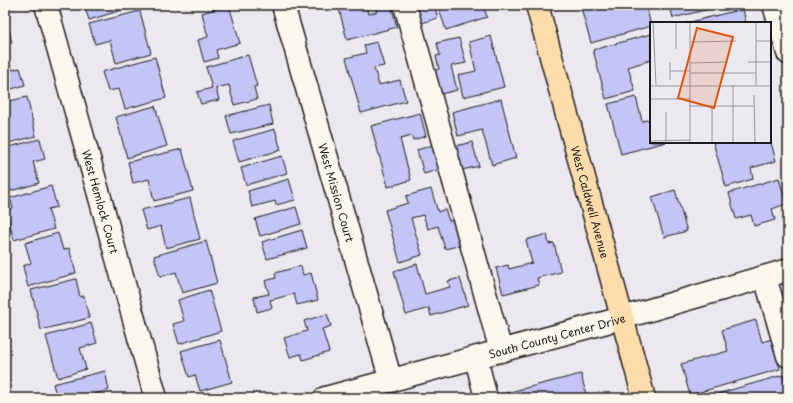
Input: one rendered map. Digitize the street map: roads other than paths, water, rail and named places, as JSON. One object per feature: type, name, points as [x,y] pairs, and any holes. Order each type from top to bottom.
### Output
[{"type":"main road","name":"West Caldwell Avenue","points":[[537,5],[644,398]]},
{"type":"street","name":"West Hemlock Court","points":[[46,5],[156,398]]},
{"type":"street","name":"West Mission Court","points":[[284,5],[391,381]]},
{"type":"street","points":[[405,5],[500,351]]},
{"type":"street","points":[[781,16],[788,53]]},
{"type":"street","name":"South County Center Drive","points":[[325,398],[622,318],[788,270]]},
{"type":"street","points":[[766,277],[788,356]]},
{"type":"street","points":[[476,358],[486,398]]}]
